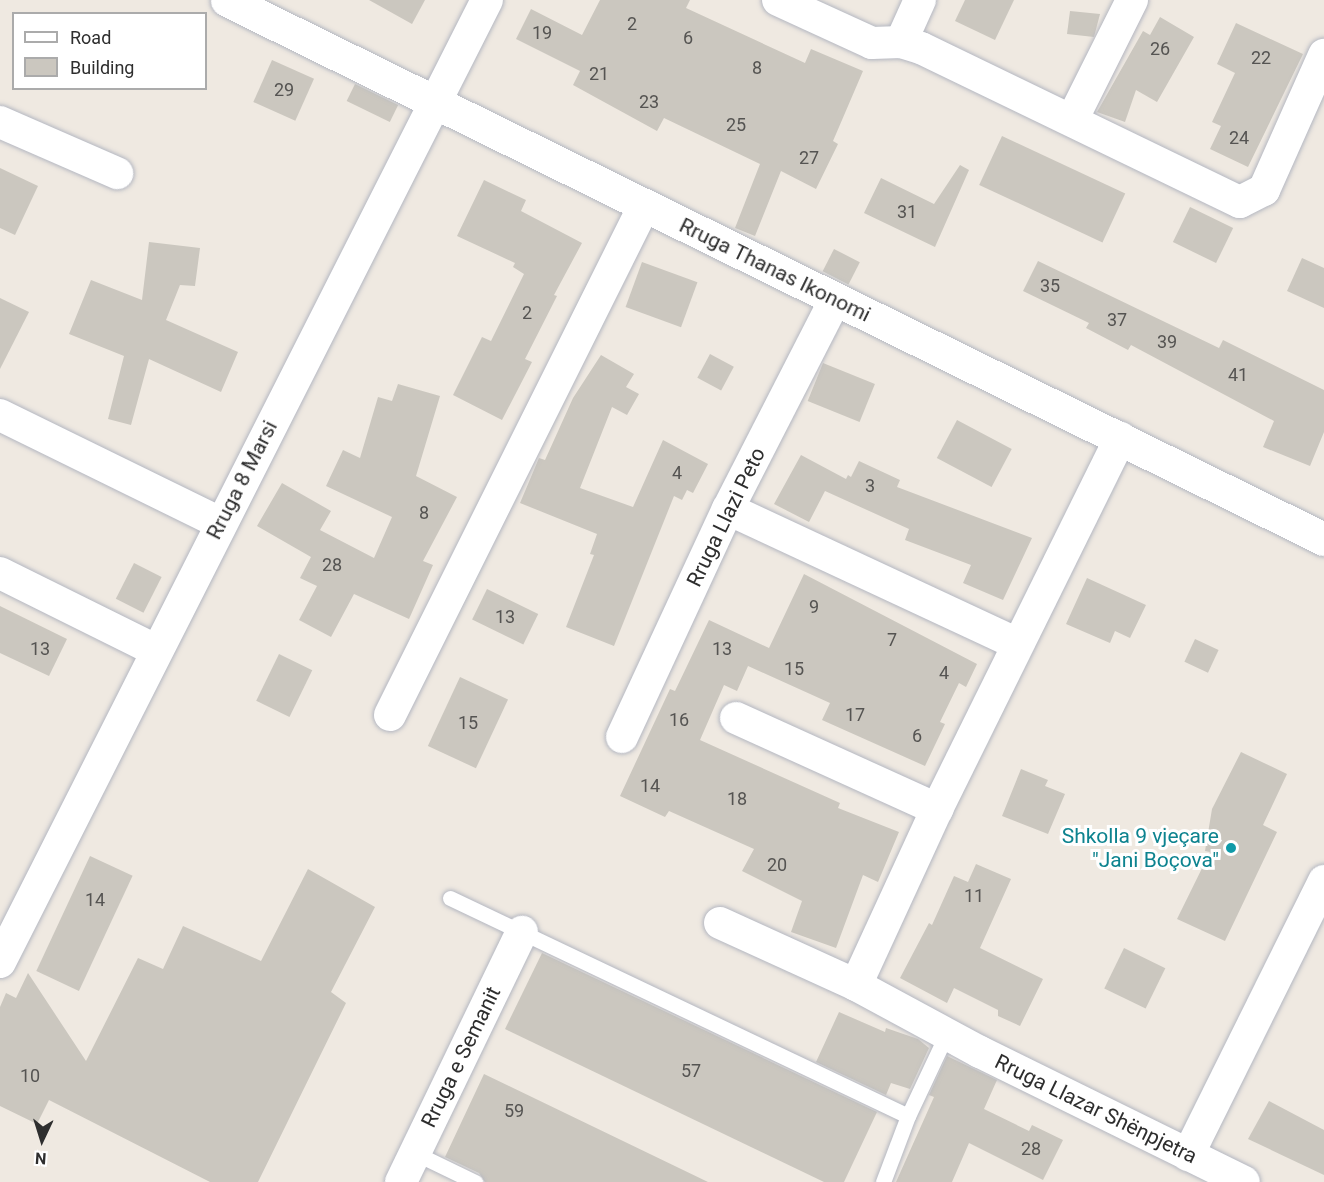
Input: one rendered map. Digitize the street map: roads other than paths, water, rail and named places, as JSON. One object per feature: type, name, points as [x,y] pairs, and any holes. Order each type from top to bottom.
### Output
[{"type":"street","name":"Rruga Thanas Ikonomi","points":[[227,0],[1324,539]]},
{"type":"street","name":"Rruga 8 Marsi","points":[[0,962],[155,650],[436,104],[487,0]]},
{"type":"street","points":[[778,0],[872,43],[901,42],[921,48],[1072,120],[1224,198],[1239,202],[1264,190],[1324,55]]},
{"type":"street","points":[[901,42],[920,0]]},
{"type":"street","points":[[1072,120],[1132,0]]},
{"type":"street","points":[[0,122],[117,173]]},
{"type":"street","points":[[390,715],[644,206]]},
{"type":"street","name":"Rruga Llazi Peto","points":[[622,737],[728,509],[835,300]]},
{"type":"street","points":[[0,415],[220,523]]},
{"type":"street","points":[[856,985],[937,809],[1120,438]]},
{"type":"street","points":[[728,509],[1017,645]]},
{"type":"street","points":[[0,573],[155,650]]},
{"type":"street","points":[[736,718],[937,809]]},
{"type":"street","points":[[1188,1155],[1324,881]]},
{"type":"street","name":"Rruga Llazar Shënpjetra","points":[[720,923],[856,985],[980,1052],[1244,1182]]},
{"type":"street","name":"Rruga e Semanit","points":[[401,1182],[522,932]]},
{"type":"lane","points":[[450,898],[908,1116]]},
{"type":"lane","points":[[883,1182],[908,1116],[947,1033]]},
{"type":"lane","points":[[415,1153],[475,1182]]},
{"type":"place","name":"Shkolla 9 vjeçare \"Jani Boçova\"","points":[[1231,848]]}]
